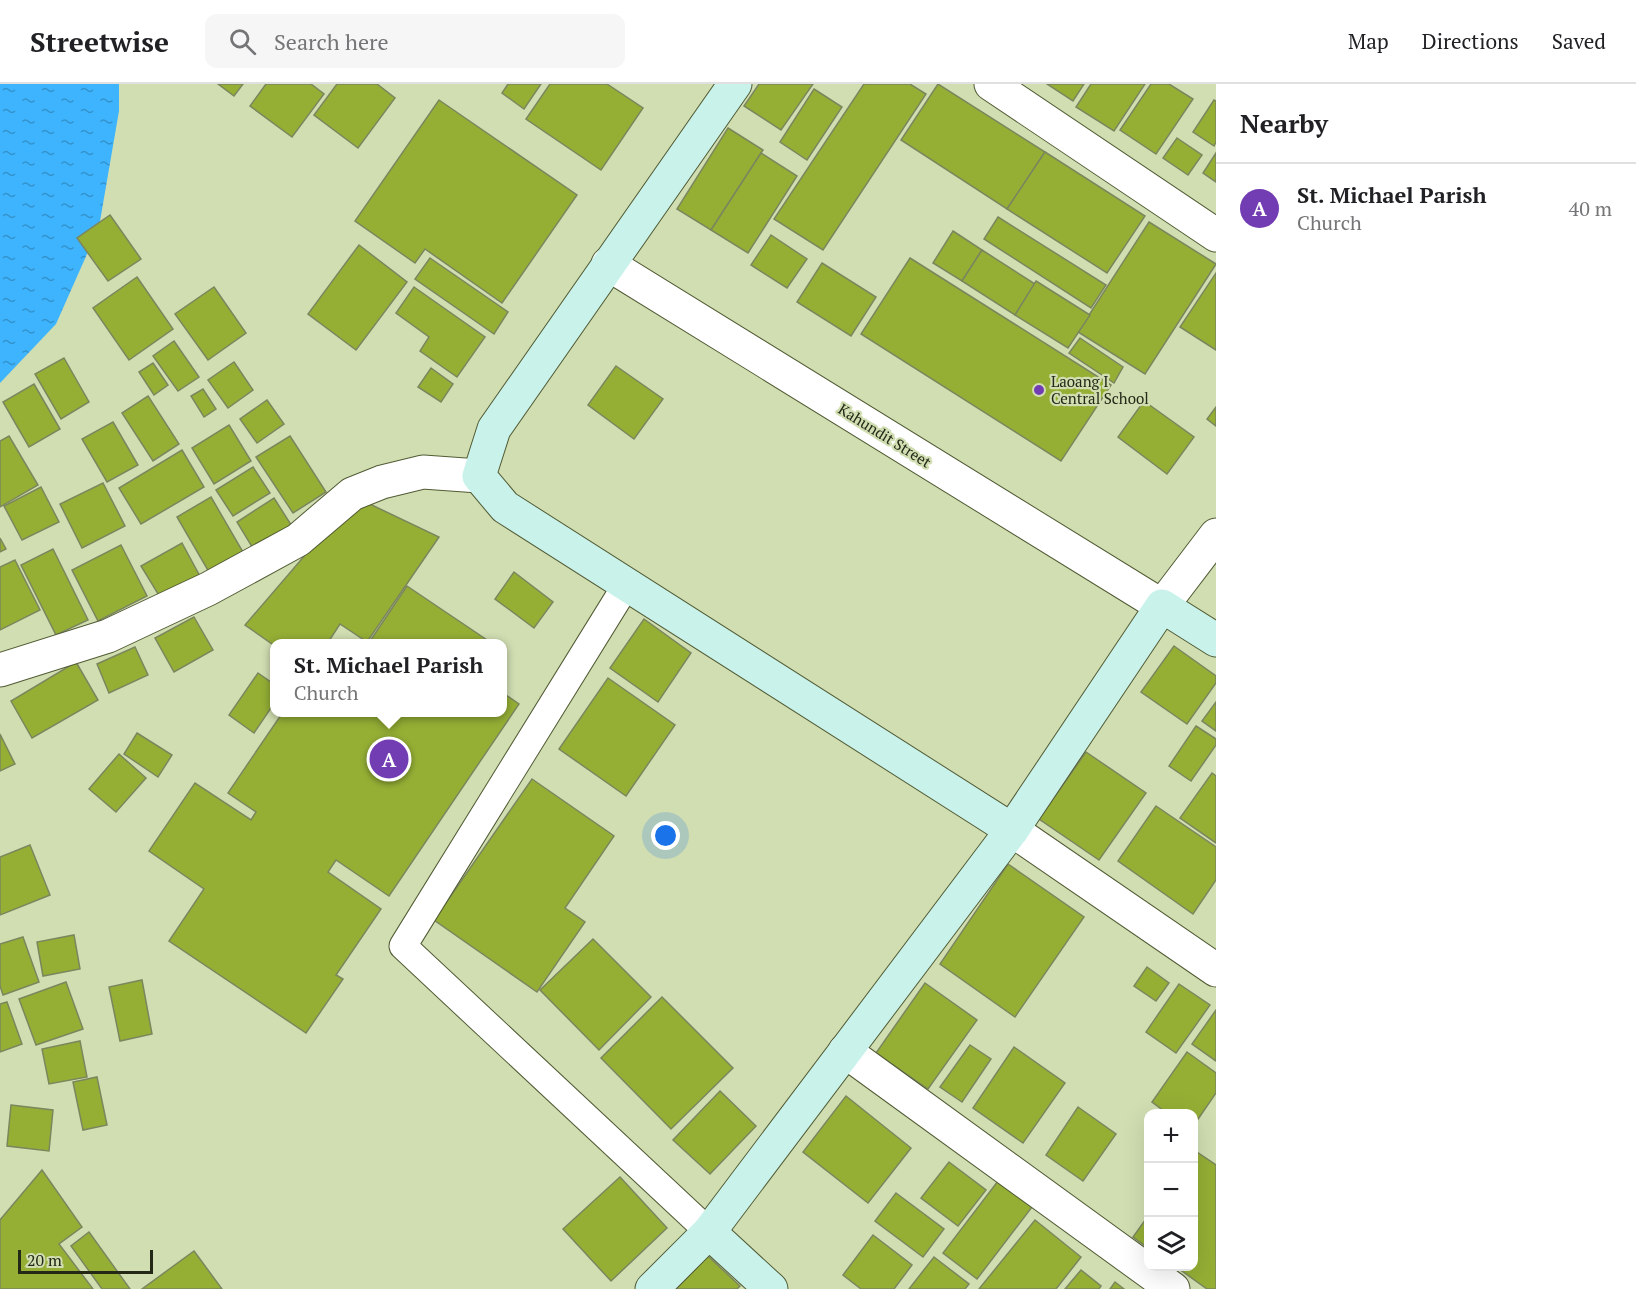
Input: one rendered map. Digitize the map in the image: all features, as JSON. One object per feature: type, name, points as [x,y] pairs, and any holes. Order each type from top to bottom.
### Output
[{"type":"street","points":[[479,476],[494,429],[735,84]]},
{"type":"street","points":[[991,84],[1216,236]]},
{"type":"street","name":"Kahundit Street","points":[[608,264],[1162,606]]},
{"type":"street","points":[[0,670],[108,636],[208,589],[298,540],[352,494],[382,482],[423,472],[479,476],[505,507],[1012,830],[1216,970]]},
{"type":"street","points":[[652,1289],[709,1232],[1012,830],[1162,606],[1216,535]]},
{"type":"street","points":[[1162,606],[1216,639]]},
{"type":"street","points":[[845,1051],[1173,1289]]},
{"type":"street","points":[[709,1232],[771,1289]]},
{"type":"lane","points":[[627,584],[403,946],[709,1232]]},
{"type":"water","points":[[0,84],[119,84],[119,111],[99,227],[56,324],[0,383]]},
{"type":"building","points":[[218,84],[243,84],[234,96]]},
{"type":"building","points":[[266,84],[311,84],[324,94],[292,137],[250,106]]},
{"type":"building","points":[[337,84],[377,84],[395,98],[358,148],[314,115]]},
{"type":"building","points":[[508,84],[541,84],[524,109],[502,93]]},
{"type":"building","points":[[550,84],[607,84],[643,108],[601,170],[526,119]]},
{"type":"building","points":[[759,84],[813,84],[781,130],[744,106]]},
{"type":"building","points":[[864,84],[910,84],[926,94],[823,250],[774,219]]},
{"type":"building","points":[[938,84],[1045,152],[1007,209],[901,140]]},
{"type":"building","points":[[1047,84],[1084,84],[1073,101]]},
{"type":"building","points":[[1091,84],[1145,84],[1114,131],[1076,107]]},
{"type":"building","points":[[1151,84],[1169,84],[1193,99],[1156,154],[1120,130]]},
{"type":"building","points":[[814,89],[842,107],[807,160],[780,142]]},
{"type":"building","points":[[439,100],[577,195],[502,303],[425,249],[415,263],[355,221]]},
{"type":"building","points":[[1214,100],[1216,101],[1216,142],[1214,146],[1193,132]]},
{"type":"building","points":[[728,128],[763,150],[711,230],[677,209]]},
{"type":"building","points":[[1177,138],[1202,155],[1188,175],[1163,158]]},
{"type":"building","points":[[1045,152],[1145,216],[1107,273],[1007,209]]},
{"type":"building","points":[[761,153],[797,176],[748,253],[711,230]]},
{"type":"building","points":[[1216,153],[1216,182],[1203,173]]},
{"type":"building","points":[[110,215],[141,259],[108,281],[77,238]]},
{"type":"building","points":[[998,217],[1106,285],[1091,308],[984,239]]},
{"type":"building","points":[[1149,222],[1216,264],[1145,374],[1078,332]]},
{"type":"building","points":[[953,231],[982,250],[962,281],[933,263]]},
{"type":"building","points":[[771,235],[807,259],[787,288],[751,265]]},
{"type":"building","points":[[359,245],[407,282],[356,350],[308,314]]},
{"type":"building","points":[[982,250],[1035,284],[1015,315],[962,281]]},
{"type":"building","points":[[430,258],[508,312],[494,334],[415,279]]},
{"type":"building","points":[[910,258],[1111,385],[1061,461],[861,334]]},
{"type":"building","points":[[822,263],[876,297],[851,336],[797,302]]},
{"type":"building","points":[[1216,273],[1216,350],[1180,327]]},
{"type":"building","points":[[137,277],[173,329],[129,360],[93,308]]},
{"type":"building","points":[[1036,281],[1090,315],[1068,348],[1015,315]]},
{"type":"building","points":[[214,287],[246,333],[208,360],[175,314]]},
{"type":"building","points":[[414,287],[485,337],[457,377],[420,351],[429,337],[396,313]]},
{"type":"building","points":[[1080,338],[1123,367],[1114,383],[1069,353]]},
{"type":"building","points":[[174,341],[199,377],[178,391],[153,356]]},
{"type":"building","points":[[64,358],[89,402],[61,419],[35,374]]},
{"type":"building","points":[[234,362],[253,390],[228,408],[208,380]]},
{"type":"building","points":[[153,363],[168,385],[154,395],[139,372]]},
{"type":"building","points":[[616,366],[663,399],[634,439],[588,405]]},
{"type":"building","points":[[431,368],[453,384],[441,402],[418,387]]},
{"type":"building","points":[[34,384],[60,429],[29,447],[3,402]]},
{"type":"building","points":[[203,389],[216,409],[204,417],[191,396]]},
{"type":"building","points":[[148,396],[179,444],[153,461],[122,413]]},
{"type":"building","points":[[267,400],[284,424],[257,443],[240,419]]},
{"type":"building","points":[[1144,401],[1194,437],[1167,474],[1118,437]]},
{"type":"building","points":[[1216,407],[1216,426],[1207,419]]},
{"type":"building","points":[[113,422],[138,465],[107,482],[82,439]]},
{"type":"building","points":[[229,425],[251,461],[214,484],[192,448]]},
{"type":"building","points":[[9,436],[38,485],[0,507],[0,441]]},
{"type":"building","points":[[290,436],[326,492],[293,513],[256,457]]},
{"type":"building","points":[[182,450],[204,487],[141,524],[119,488]]},
{"type":"building","points":[[253,467],[270,493],[233,516],[216,490]]},
{"type":"building","points":[[103,483],[125,526],[82,548],[60,504]]},
{"type":"building","points":[[41,487],[59,522],[22,540],[4,506]]},
{"type":"building","points":[[211,497],[247,559],[213,579],[177,517]]},
{"type":"building","points":[[355,497],[439,537],[369,639],[362,639],[340,624],[330,639],[270,639],[270,642],[245,625]]},
{"type":"building","points":[[274,498],[295,531],[257,555],[237,522]]},
{"type":"building","points":[[0,538],[6,549],[0,552]]},
{"type":"building","points":[[182,543],[202,580],[163,602],[141,566]]},
{"type":"building","points":[[121,545],[147,596],[98,621],[72,570]]},
{"type":"building","points":[[53,549],[88,620],[56,635],[21,565]]},
{"type":"building","points":[[15,560],[40,610],[0,630],[0,567]]},
{"type":"building","points":[[514,572],[553,602],[534,628],[495,599]]},
{"type":"building","points":[[407,586],[486,639],[371,639]]},
{"type":"building","points":[[194,617],[213,650],[174,672],[155,638]]},
{"type":"building","points":[[644,619],[691,653],[658,702],[610,668]]},
{"type":"building","points":[[1174,646],[1216,676],[1216,683],[1187,724],[1141,692]]},
{"type":"building","points":[[135,647],[148,675],[109,693],[97,664]]},
{"type":"building","points":[[76,662],[98,700],[32,738],[11,701]]},
{"type":"building","points":[[258,673],[270,681],[270,709],[254,733],[229,715]]},
{"type":"building","points":[[608,678],[675,725],[626,796],[559,749]]},
{"type":"building","points":[[507,696],[519,704],[389,896],[336,860],[328,872],[381,909],[336,975],[343,979],[306,1033],[169,941],[204,889],[149,851],[195,783],[251,820],[256,812],[228,793],[280,717],[507,717]]},
{"type":"building","points":[[1216,702],[1216,731],[1202,721]]},
{"type":"building","points":[[1196,726],[1216,739],[1216,745],[1191,781],[1169,766]]},
{"type":"building","points":[[137,733],[172,755],[158,777],[124,754]]},
{"type":"building","points":[[0,734],[15,764],[0,771]]},
{"type":"building","points":[[1086,752],[1146,793],[1099,860],[1039,819]]},
{"type":"building","points":[[119,754],[146,778],[116,812],[89,789]]},
{"type":"building","points":[[1212,773],[1216,776],[1216,843],[1180,818]]},
{"type":"building","points":[[532,779],[614,836],[565,908],[585,922],[537,992],[434,920]]},
{"type":"building","points":[[1156,806],[1216,847],[1216,880],[1193,914],[1118,861]]},
{"type":"building","points":[[30,845],[50,895],[0,915],[0,857]]},
{"type":"building","points":[[1008,864],[1084,917],[1015,1017],[940,964]]},
{"type":"building","points":[[74,935],[80,969],[43,976],[37,942]]},
{"type":"building","points":[[23,937],[39,982],[3,995],[0,986],[0,944]]},
{"type":"building","points":[[593,939],[651,997],[599,1050],[540,990]]},
{"type":"building","points":[[1147,967],[1169,983],[1156,1001],[1134,986]]},
{"type":"building","points":[[142,980],[152,1034],[120,1041],[109,987]]},
{"type":"building","points":[[66,982],[83,1029],[36,1045],[19,999]]},
{"type":"building","points":[[925,983],[977,1020],[928,1089],[876,1053]]},
{"type":"building","points":[[1179,984],[1210,1005],[1176,1053],[1146,1032]]},
{"type":"building","points":[[662,997],[733,1068],[671,1129],[601,1058]]},
{"type":"building","points":[[7,1002],[22,1044],[0,1052],[0,1004]]},
{"type":"building","points":[[1216,1010],[1216,1061],[1192,1044]]},
{"type":"building","points":[[80,1041],[87,1077],[49,1084],[42,1049]]},
{"type":"building","points":[[970,1045],[991,1059],[962,1102],[940,1087]]},
{"type":"building","points":[[1014,1047],[1065,1083],[1023,1143],[973,1108]]},
{"type":"building","points":[[1187,1052],[1216,1073],[1216,1093],[1198,1119],[1198,1109],[1161,1109],[1152,1102]]},
{"type":"building","points":[[97,1077],[107,1125],[83,1130],[73,1082]]},
{"type":"building","points":[[720,1091],[756,1126],[710,1174],[673,1140]]},
{"type":"building","points":[[846,1096],[911,1148],[868,1203],[803,1152]]},
{"type":"building","points":[[11,1105],[53,1110],[49,1151],[7,1146]]},
{"type":"building","points":[[1078,1107],[1116,1134],[1083,1181],[1046,1155]]},
{"type":"building","points":[[1198,1153],[1216,1165],[1216,1289],[1207,1289],[1182,1271],[1198,1271]]},
{"type":"building","points":[[949,1162],[986,1190],[958,1226],[921,1198]]},
{"type":"building","points":[[42,1170],[82,1227],[59,1244],[93,1289],[0,1289],[0,1220]]},
{"type":"building","points":[[620,1177],[667,1228],[611,1281],[563,1229]]},
{"type":"building","points":[[998,1181],[1032,1207],[977,1279],[943,1253]]},
{"type":"building","points":[[896,1193],[944,1229],[923,1257],[875,1221]]},
{"type":"building","points":[[1035,1220],[1081,1257],[1056,1289],[979,1289]]},
{"type":"building","points":[[1144,1222],[1144,1245],[1133,1237]]},
{"type":"building","points":[[89,1232],[130,1289],[102,1289],[71,1246]]},
{"type":"building","points":[[873,1235],[912,1265],[894,1289],[861,1289],[843,1275]]},
{"type":"building","points":[[194,1251],[222,1289],[142,1289]]},
{"type":"building","points":[[708,1256],[740,1286],[737,1289],[676,1289]]},
{"type":"building","points":[[934,1257],[969,1284],[965,1289],[909,1289]]},
{"type":"building","points":[[1081,1270],[1101,1286],[1099,1289],[1065,1289]]},
{"type":"building","points":[[1115,1282],[1124,1289],[1110,1289]]},
{"type":"place","name":"Laoang I Central School","points":[[1039,390]]},
{"type":"place","name":"St. Michael Parish","points":[[389,759]]}]
